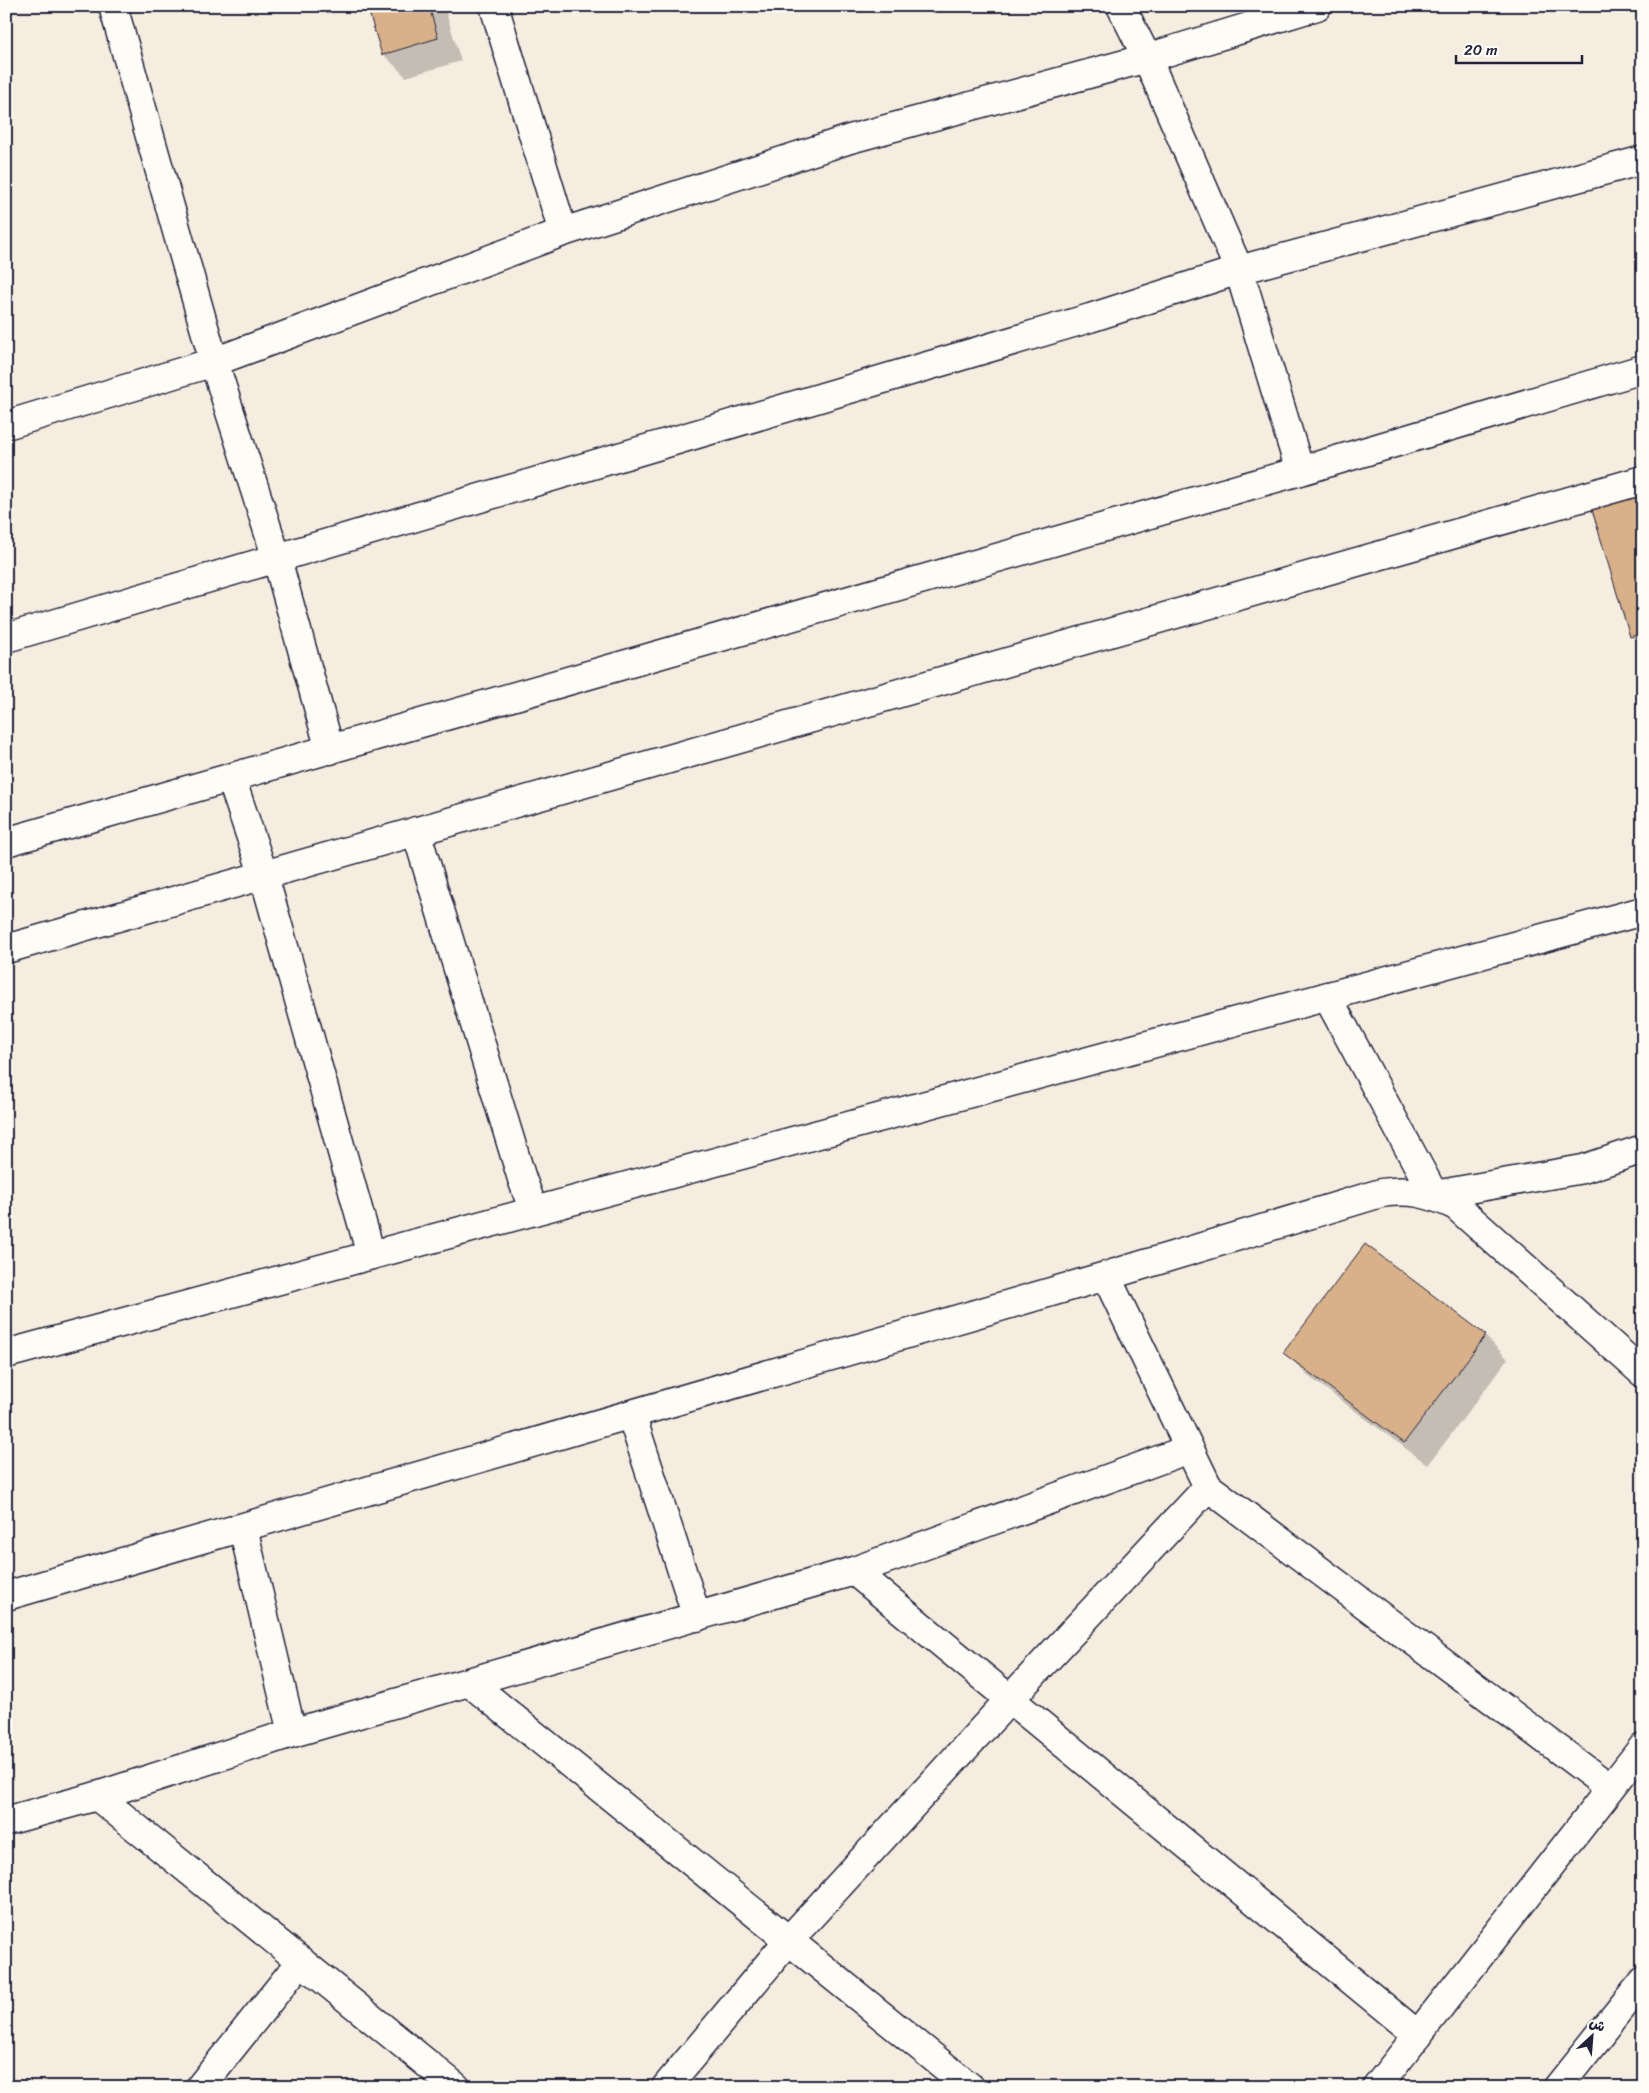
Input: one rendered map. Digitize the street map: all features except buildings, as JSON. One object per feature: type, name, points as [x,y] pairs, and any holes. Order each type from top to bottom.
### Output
[{"type":"street","points":[[113,6],[214,362],[276,558],[330,750]]},
{"type":"street","points":[[494,6],[563,232]]},
{"type":"street","points":[[1121,6],[1240,270],[1300,471]]},
{"type":"street","points":[[6,425],[214,362],[563,232],[850,139],[1146,58],[1317,6]]},
{"type":"street","points":[[6,638],[1090,318],[1240,270],[1643,160]]},
{"type":"street","points":[[6,842],[1300,471],[1643,369]]},
{"type":"street","points":[[6,950],[1643,480]]},
{"type":"street","points":[[232,778],[264,876],[371,1255]]},
{"type":"street","points":[[416,831],[522,1179],[534,1212]]},
{"type":"street","points":[[6,1354],[1643,911]]},
{"type":"street","points":[[1328,996],[1434,1195]]},
{"type":"street","points":[[1434,1195],[1582,1169],[1643,1149]]},
{"type":"street","points":[[6,1596],[1106,1276],[1381,1193],[1404,1190],[1434,1195],[1456,1206],[1643,1373]]},
{"type":"street","points":[[1106,1276],[1208,1487],[1610,1788]]},
{"type":"street","points":[[631,1414],[697,1617]]},
{"type":"street","points":[[6,1821],[97,1796],[292,1733],[854,1571],[1189,1449]]},
{"type":"street","points":[[666,2087],[788,1942],[1009,1700],[1208,1487]]},
{"type":"street","points":[[242,1528],[292,1733]]},
{"type":"street","points":[[854,1571],[1418,2035]]},
{"type":"street","points":[[469,1682],[788,1942],[970,2087]]},
{"type":"street","points":[[1377,2087],[1643,1747]]},
{"type":"street","points":[[97,1796],[456,2087]]},
{"type":"street","points":[[200,2087],[301,1961]]},
{"type":"street","points":[[1558,2087],[1643,1981]]}]
